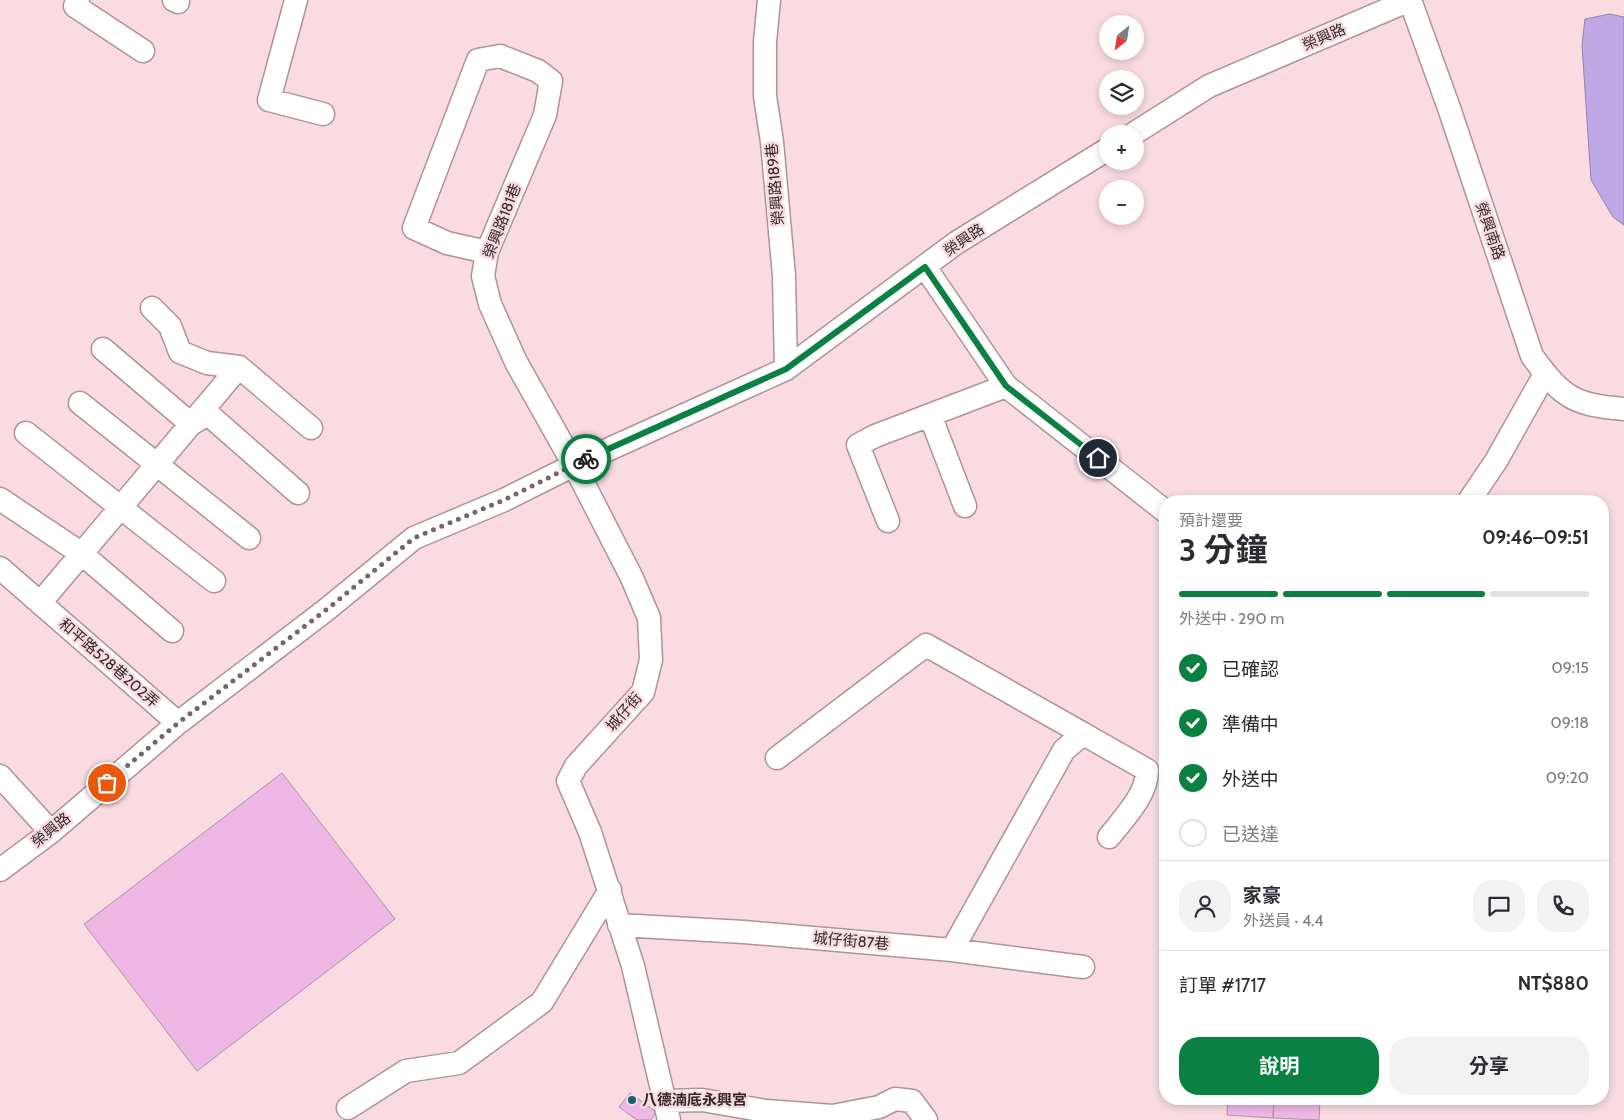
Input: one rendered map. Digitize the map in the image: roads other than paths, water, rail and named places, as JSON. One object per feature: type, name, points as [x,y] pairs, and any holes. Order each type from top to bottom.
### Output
[{"type":"street","points":[[78,0],[75,6],[143,51]]},
{"type":"street","points":[[296,0],[269,100],[323,114]]},
{"type":"street","name":"榮興路189巷","points":[[769,0],[765,42],[765,96],[772,142],[784,276],[786,369]]},
{"type":"street","name":"榮興路","points":[[1144,127],[1210,86],[1410,0]]},
{"type":"street","name":"榮興南路","points":[[1410,0],[1449,108],[1532,356],[1556,387],[1573,400],[1596,406],[1624,409]]},
{"type":"street","name":"榮興路181巷","points":[[487,252],[447,244],[414,228],[478,60],[500,56],[538,71],[551,81],[545,115],[487,252],[483,276],[490,304],[516,362],[574,464]]},
{"type":"street","name":"榮興路","points":[[0,870],[51,832],[178,723],[326,610],[414,538],[504,500],[574,464],[786,369],[956,243],[1099,155]]},
{"type":"street","points":[[925,267],[1006,386],[1159,506]]},
{"type":"street","points":[[152,308],[170,326],[180,352],[207,363],[239,367],[311,428]]},
{"type":"street","points":[[103,349],[191,424]]},
{"type":"street","points":[[40,603],[239,367]]},
{"type":"street","points":[[1473,495],[1496,461],[1545,374]]},
{"type":"street","points":[[888,521],[858,445],[875,436],[930,414],[1006,386]]},
{"type":"street","points":[[80,402],[249,538]]},
{"type":"street","points":[[191,424],[208,414],[298,493]]},
{"type":"street","points":[[930,414],[965,506]]},
{"type":"street","points":[[26,433],[214,581]]},
{"type":"street","name":"城仔街","points":[[574,464],[632,578],[649,618],[651,660],[643,692],[576,766],[568,781],[590,832],[633,966],[667,1110]]},
{"type":"street","points":[[0,499],[82,554],[172,631]]},
{"type":"street","name":"和平路528巷202弄","points":[[0,568],[178,723]]},
{"type":"street","points":[[777,758],[926,645],[1156,776]]},
{"type":"street","points":[[952,950],[1064,750],[1077,740],[1080,732]]},
{"type":"street","points":[[0,776],[51,832]]},
{"type":"street","points":[[1109,838],[1139,796],[1147,777],[1156,776]]},
{"type":"street","points":[[348,1108],[406,1071],[458,1063],[542,1002],[614,906]]},
{"type":"street","name":"城仔街87巷","points":[[614,906],[744,932],[952,950],[1083,967]]},
{"type":"street","points":[[667,1110],[702,1100],[766,1111],[825,1118],[861,1115],[895,1099],[905,1110],[912,1101],[926,1120]]},
{"type":"place","name":"八德湳底永興宮","points":[[632,1100]]}]
